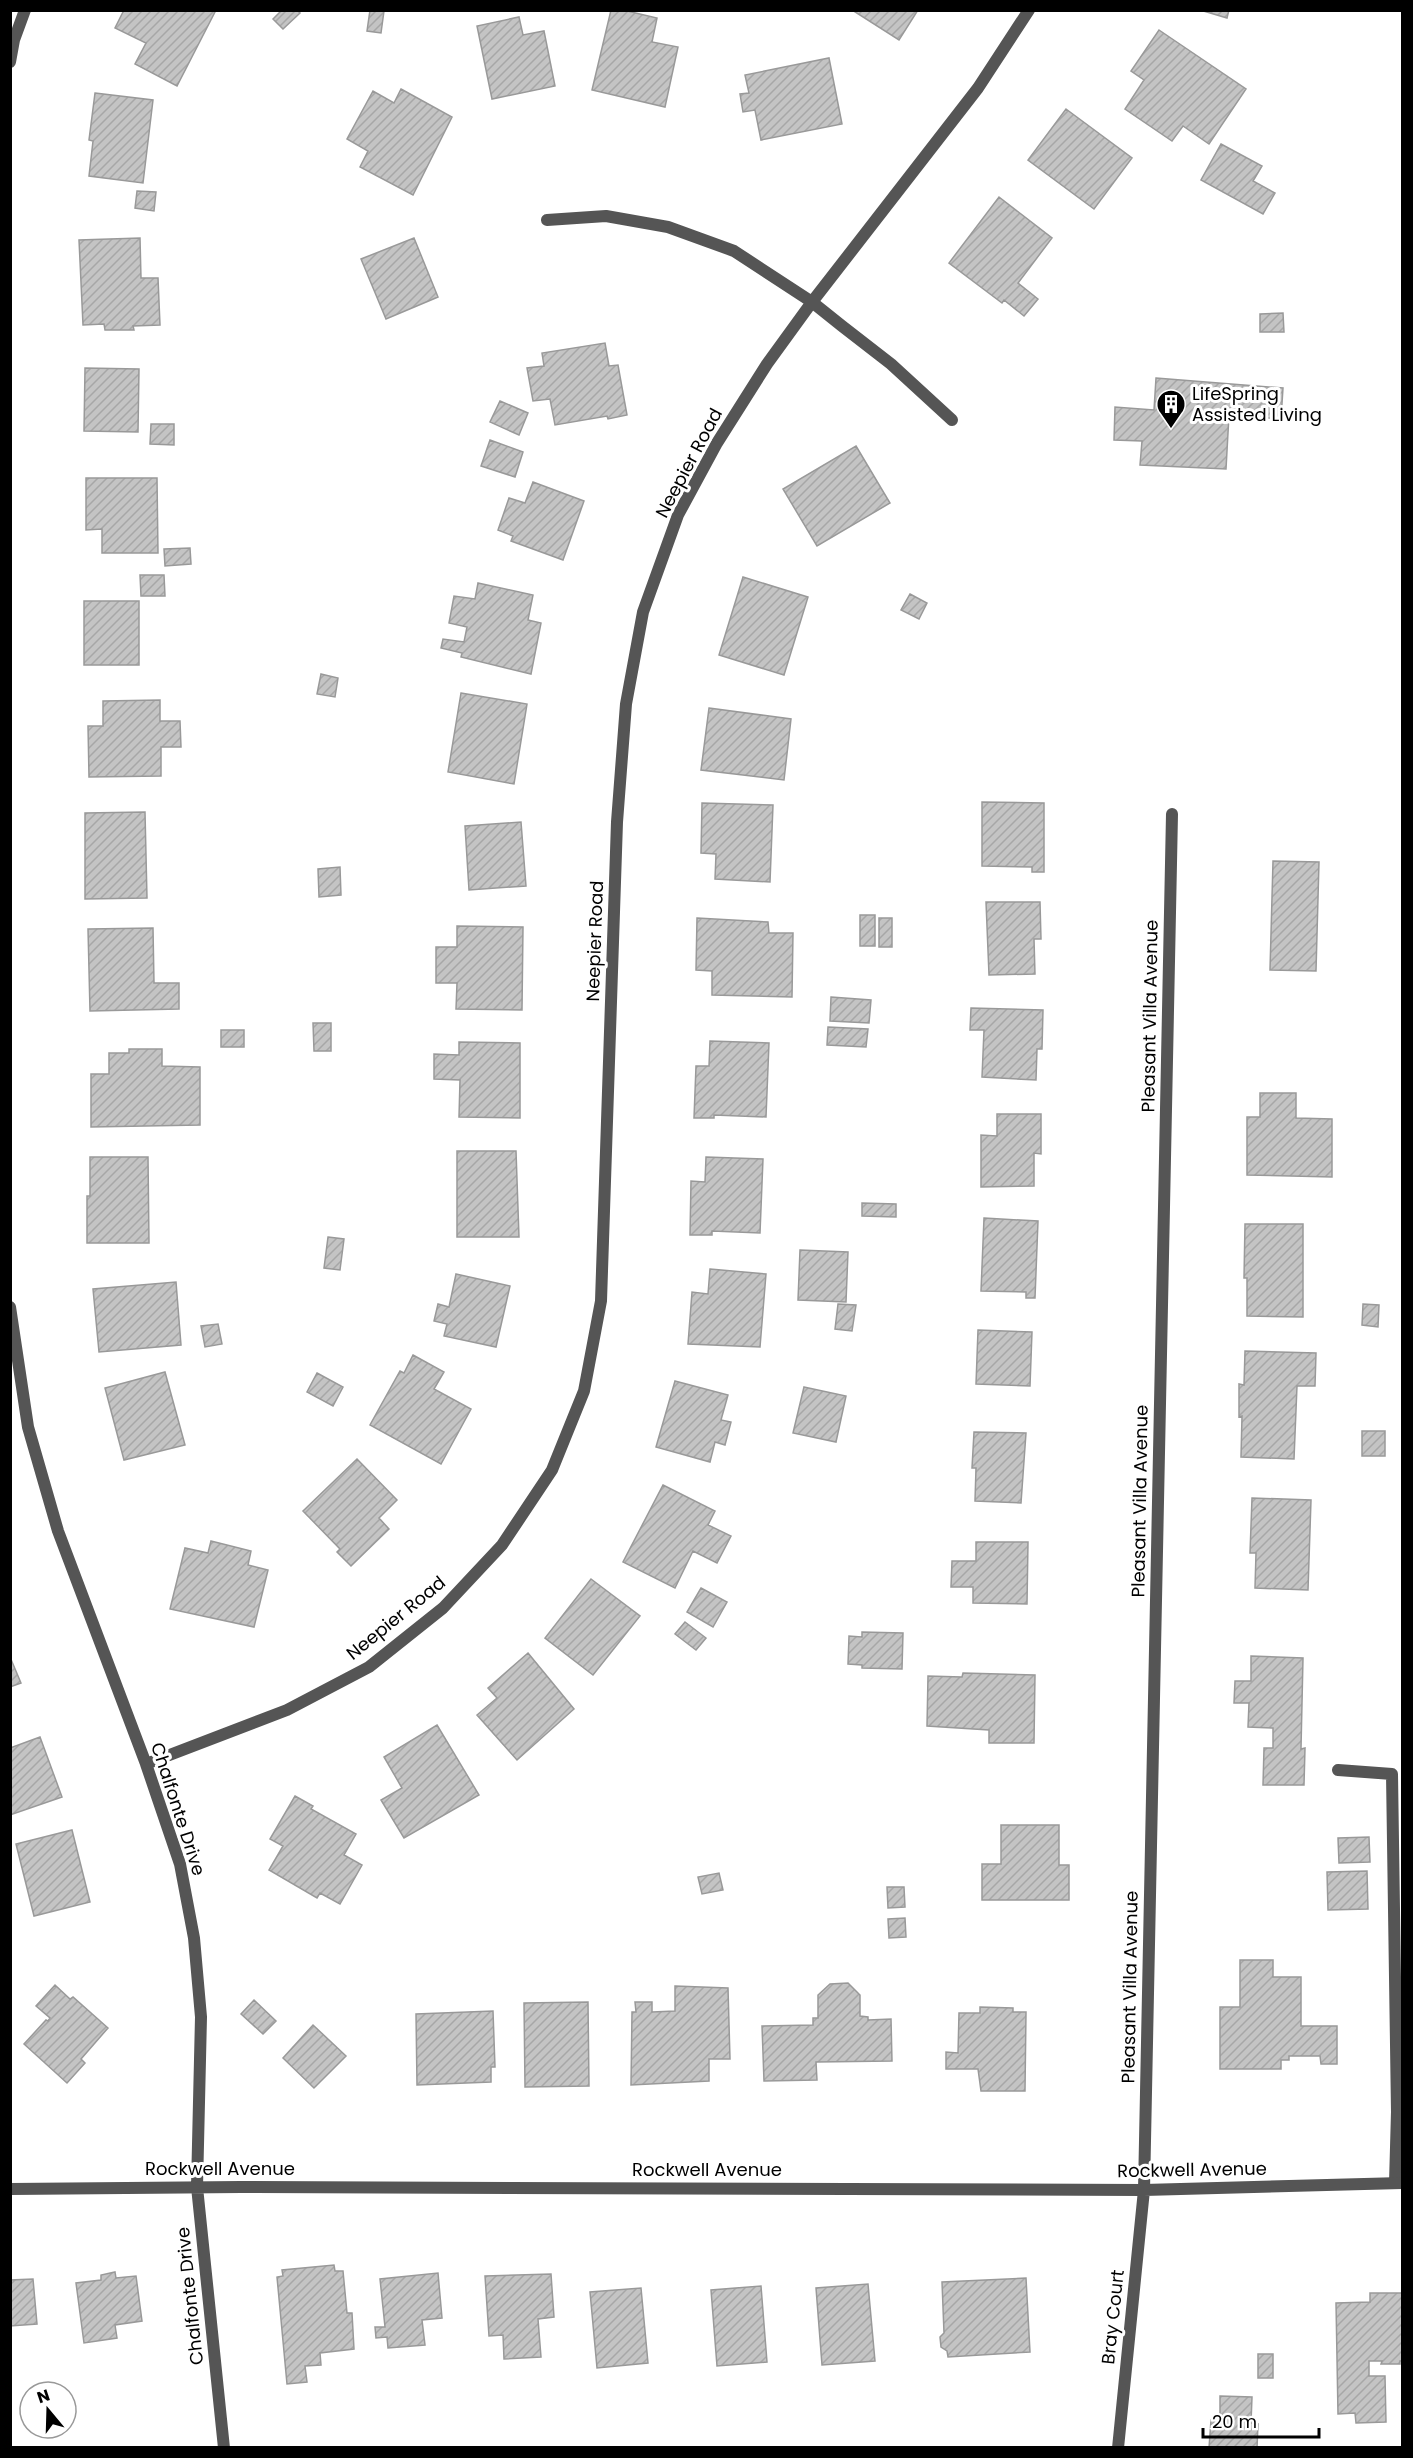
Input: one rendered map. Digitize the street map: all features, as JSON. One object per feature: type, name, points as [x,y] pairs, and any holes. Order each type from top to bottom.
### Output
[{"type":"street","points":[[10,62],[14,40],[24,10]]},
{"type":"street","name":"Neepier Road","points":[[146,1764],[287,1710],[369,1667],[443,1608],[502,1545],[552,1470],[584,1391],[601,1301],[617,822],[626,704],[643,612],[678,514],[700,473],[767,364],[812,302],[978,88],[1029,10]]},
{"type":"street","points":[[547,220],[606,216],[668,227],[734,250],[812,302],[891,364],[952,420]]},
{"type":"street","name":"Pleasant Villa Avenue","points":[[1144,2190],[1172,814]]},
{"type":"street","name":"Chalfonte Drive","points":[[10,1306],[28,1427],[58,1531],[146,1764],[180,1864],[194,1938],[201,2017],[197,2187],[224,2448]]},
{"type":"street","points":[[1338,1770],[1392,1774],[1399,2183]]},
{"type":"street","name":"Rockwell Avenue","points":[[10,2189],[197,2187],[1144,2190],[1399,2183]]},
{"type":"street","name":"Bray Court","points":[[1118,2448],[1144,2190]]},
{"type":"building","points":[[124,10],[216,10],[177,86],[135,64],[146,43],[115,28]]},
{"type":"building","points":[[282,10],[297,10],[300,13],[283,29],[273,19]]},
{"type":"building","points":[[370,10],[384,11],[381,33],[367,31]]},
{"type":"building","points":[[611,10],[623,10],[657,18],[652,42],[678,47],[665,107],[592,90]]},
{"type":"building","points":[[852,10],[918,10],[899,40]]},
{"type":"building","points":[[1200,10],[1229,10],[1227,18]]},
{"type":"building","points":[[519,17],[523,35],[544,31],[555,86],[492,99],[477,26]]},
{"type":"building","points":[[1159,30],[1246,89],[1209,144],[1183,126],[1172,141],[1125,109],[1144,80],[1131,71]]},
{"type":"building","points":[[829,58],[842,124],[761,140],[755,110],[743,112],[740,94],[749,93],[745,75]]},
{"type":"building","points":[[401,89],[452,117],[413,195],[360,167],[368,151],[347,139],[373,91],[394,103]]},
{"type":"building","points":[[95,93],[153,100],[143,183],[89,176],[93,141],[89,140]]},
{"type":"building","points":[[1066,109],[1132,158],[1094,209],[1028,160]]},
{"type":"building","points":[[1221,144],[1262,166],[1253,181],[1275,193],[1263,214],[1201,180]]},
{"type":"building","points":[[137,191],[156,192],[154,211],[135,208]]},
{"type":"building","points":[[999,197],[1052,238],[1018,283],[1038,299],[1024,316],[1004,300],[1002,303],[949,263]]},
{"type":"building","points":[[140,238],[141,278],[158,278],[160,325],[133,326],[134,330],[105,330],[104,324],[83,325],[79,240]]},
{"type":"building","points":[[414,238],[438,297],[386,319],[361,259]]},
{"type":"building","points":[[1283,313],[1284,332],[1260,332],[1260,314]]},
{"type":"building","points":[[605,343],[609,366],[618,365],[627,415],[555,425],[550,399],[533,401],[527,368],[544,366],[542,353]]},
{"type":"building","points":[[85,368],[139,369],[138,432],[84,431]]},
{"type":"building","name":"LifeSpring Assisted Living","points":[[1156,378],[1283,388],[1281,419],[1229,415],[1226,469],[1140,465],[1142,441],[1114,440],[1115,407],[1154,410]]},
{"type":"building","points":[[500,401],[528,413],[519,435],[490,422]]},
{"type":"building","points":[[151,424],[174,424],[174,445],[150,444]]},
{"type":"building","points":[[490,440],[523,452],[515,477],[481,466]]},
{"type":"building","points":[[856,446],[890,503],[817,546],[783,489]]},
{"type":"building","points":[[86,478],[157,478],[158,553],[102,553],[102,529],[86,530]]},
{"type":"building","points":[[533,482],[584,501],[563,560],[511,541],[513,536],[498,530],[509,498],[525,503]]},
{"type":"building","points":[[190,548],[191,564],[165,566],[164,549]]},
{"type":"building","points":[[140,575],[164,575],[165,596],[141,596]]},
{"type":"building","points":[[743,577],[808,597],[784,675],[719,655]]},
{"type":"building","points":[[478,583],[533,595],[528,620],[541,623],[531,674],[461,657],[462,653],[441,648],[443,639],[464,642],[467,627],[449,623],[454,596],[475,599]]},
{"type":"building","points":[[910,594],[927,603],[919,619],[901,610]]},
{"type":"building","points":[[84,601],[139,601],[139,665],[84,665]]},
{"type":"building","points":[[321,674],[338,678],[335,697],[317,694]]},
{"type":"building","points":[[461,693],[527,704],[514,784],[448,772]]},
{"type":"building","points":[[160,700],[160,721],[180,721],[181,747],[161,747],[161,776],[89,777],[88,726],[103,726],[103,701]]},
{"type":"building","points":[[709,708],[791,719],[784,780],[701,770]]},
{"type":"building","points":[[982,802],[1044,803],[1044,872],[1032,872],[1032,867],[982,866]]},
{"type":"building","points":[[702,803],[773,805],[770,882],[715,879],[716,854],[701,853]]},
{"type":"building","points":[[145,812],[147,898],[85,899],[85,813]]},
{"type":"building","points":[[521,822],[526,886],[469,890],[465,826]]},
{"type":"building","points":[[1273,861],[1319,862],[1316,971],[1270,970]]},
{"type":"building","points":[[340,867],[341,895],[319,897],[318,869]]},
{"type":"building","points":[[986,902],[1040,902],[1041,939],[1034,939],[1035,974],[989,975]]},
{"type":"building","points":[[860,915],[875,915],[875,946],[860,946]]},
{"type":"building","points":[[697,918],[768,922],[769,933],[793,933],[792,997],[712,995],[712,971],[696,970]]},
{"type":"building","points":[[879,918],[892,918],[892,947],[879,947]]},
{"type":"building","points":[[457,926],[523,927],[522,1010],[456,1009],[457,983],[436,983],[436,947],[457,947]]},
{"type":"building","points":[[153,928],[154,983],[179,983],[179,1009],[90,1011],[88,929]]},
{"type":"building","points":[[831,997],[871,1000],[869,1023],[830,1021]]},
{"type":"building","points":[[971,1008],[1043,1010],[1042,1049],[1037,1049],[1036,1080],[982,1077],[984,1030],[970,1030]]},
{"type":"building","points":[[313,1023],[331,1023],[331,1051],[314,1051]]},
{"type":"building","points":[[828,1027],[868,1029],[866,1047],[827,1045]]},
{"type":"building","points":[[221,1030],[244,1030],[244,1047],[221,1047]]},
{"type":"building","points":[[710,1041],[769,1043],[766,1117],[714,1115],[714,1118],[694,1118],[696,1066],[709,1066]]},
{"type":"building","points":[[459,1042],[520,1043],[520,1118],[459,1117],[460,1080],[434,1079],[434,1054],[459,1055]]},
{"type":"building","points":[[129,1049],[162,1049],[162,1066],[200,1067],[200,1125],[91,1127],[91,1074],[109,1074],[109,1053],[129,1053]]},
{"type":"building","points":[[1260,1093],[1296,1093],[1296,1118],[1332,1119],[1332,1177],[1247,1175],[1247,1117],[1260,1117]]},
{"type":"building","points":[[997,1114],[1041,1114],[1041,1154],[1034,1153],[1034,1186],[981,1187],[981,1135],[997,1136]]},
{"type":"building","points":[[457,1151],[516,1151],[519,1237],[457,1237]]},
{"type":"building","points":[[90,1157],[148,1157],[149,1243],[87,1243]]},
{"type":"building","points":[[706,1157],[763,1159],[760,1233],[712,1231],[712,1235],[690,1235],[691,1181],[705,1182]]},
{"type":"building","points":[[862,1203],[896,1204],[896,1217],[862,1216]]},
{"type":"building","points":[[984,1218],[1038,1221],[1035,1298],[1026,1298],[1026,1292],[981,1291]]},
{"type":"building","points":[[1245,1224],[1303,1224],[1303,1317],[1247,1316],[1247,1278],[1244,1278]]},
{"type":"building","points":[[328,1237],[344,1239],[340,1270],[324,1268]]},
{"type":"building","points":[[800,1250],[848,1252],[846,1302],[798,1300]]},
{"type":"building","points":[[710,1269],[766,1274],[760,1347],[688,1344],[692,1292],[708,1294]]},
{"type":"building","points":[[456,1274],[510,1286],[496,1347],[444,1336],[447,1324],[434,1321],[438,1304],[449,1307]]},
{"type":"building","points":[[176,1282],[181,1345],[99,1352],[93,1289]]},
{"type":"building","points":[[838,1304],[856,1305],[852,1331],[835,1329]]},
{"type":"building","points":[[1363,1304],[1379,1305],[1378,1327],[1362,1325]]},
{"type":"building","points":[[218,1324],[222,1344],[205,1347],[201,1326]]},
{"type":"building","points":[[978,1330],[1032,1332],[1030,1386],[976,1384]]},
{"type":"building","points":[[1245,1351],[1316,1353],[1315,1386],[1297,1386],[1294,1459],[1241,1457],[1242,1416],[1239,1417],[1239,1384],[1244,1385]]},
{"type":"building","points":[[413,1355],[444,1372],[434,1389],[471,1409],[441,1464],[370,1425],[400,1371],[404,1373]]},
{"type":"building","points":[[165,1372],[185,1445],[124,1460],[105,1388]]},
{"type":"building","points":[[317,1373],[343,1387],[333,1406],[307,1392]]},
{"type":"building","points":[[675,1381],[728,1395],[721,1420],[731,1422],[725,1445],[715,1442],[710,1462],[656,1447]]},
{"type":"building","points":[[804,1387],[846,1396],[836,1442],[793,1433]]},
{"type":"building","points":[[1362,1431],[1385,1431],[1385,1456],[1362,1456]]},
{"type":"building","points":[[974,1432],[1026,1433],[1021,1503],[975,1501],[976,1468],[972,1468]]},
{"type":"building","points":[[357,1459],[397,1500],[379,1518],[389,1529],[351,1566],[337,1552],[340,1549],[303,1511]]},
{"type":"building","points":[[663,1485],[715,1511],[708,1525],[731,1536],[717,1563],[693,1551],[675,1588],[623,1562]]},
{"type":"building","points":[[1252,1498],[1311,1500],[1308,1590],[1255,1588],[1256,1553],[1250,1553]]},
{"type":"building","points":[[211,1541],[251,1551],[248,1565],[268,1570],[254,1627],[170,1609],[185,1548],[208,1553]]},
{"type":"building","points":[[976,1542],[1028,1542],[1027,1604],[973,1603],[973,1587],[951,1587],[952,1561],[976,1561]]},
{"type":"building","points":[[591,1579],[640,1616],[593,1675],[545,1638]]},
{"type":"building","points":[[701,1588],[727,1602],[713,1627],[687,1612]]},
{"type":"building","points":[[685,1622],[706,1638],[696,1650],[675,1634]]},
{"type":"building","points":[[862,1632],[903,1633],[902,1669],[862,1668],[862,1665],[848,1664],[849,1636],[862,1637]]},
{"type":"building","points":[[528,1653],[574,1709],[517,1760],[477,1715],[497,1698],[488,1688]]},
{"type":"building","points":[[1251,1656],[1303,1658],[1301,1749],[1305,1748],[1304,1785],[1263,1785],[1264,1748],[1273,1748],[1273,1728],[1248,1727],[1249,1703],[1234,1703],[1235,1681],[1251,1681]]},
{"type":"building","points":[[10,1657],[21,1683],[10,1687]]},
{"type":"building","points":[[963,1673],[1035,1675],[1034,1743],[989,1743],[989,1730],[927,1726],[928,1676],[962,1677]]},
{"type":"building","points":[[437,1725],[479,1795],[404,1838],[381,1800],[402,1788],[384,1757]]},
{"type":"building","points":[[40,1737],[62,1797],[10,1815],[10,1748]]},
{"type":"building","points":[[295,1796],[313,1806],[311,1809],[356,1834],[344,1855],[362,1865],[340,1904],[320,1893],[317,1898],[269,1870],[283,1846],[270,1839]]},
{"type":"building","points":[[1001,1825],[1059,1825],[1059,1865],[1069,1865],[1069,1900],[982,1900],[982,1864],[1001,1864]]},
{"type":"building","points":[[72,1830],[90,1902],[34,1916],[16,1844]]},
{"type":"building","points":[[1369,1837],[1370,1862],[1339,1863],[1338,1838]]},
{"type":"building","points":[[1367,1871],[1368,1909],[1328,1910],[1327,1872]]},
{"type":"building","points":[[719,1873],[723,1890],[702,1894],[698,1877]]},
{"type":"building","points":[[887,1887],[904,1887],[905,1907],[888,1908]]},
{"type":"building","points":[[905,1918],[906,1937],[889,1938],[888,1919]]},
{"type":"building","points":[[1240,1960],[1273,1960],[1273,1977],[1301,1977],[1301,2026],[1337,2026],[1337,2064],[1321,2064],[1320,2056],[1289,2056],[1289,2060],[1281,2060],[1281,2069],[1220,2069],[1220,2007],[1240,2007]]},
{"type":"building","points":[[848,1983],[860,1995],[860,2016],[868,2017],[868,2020],[891,2019],[892,2061],[816,2062],[817,2080],[764,2081],[762,2026],[813,2025],[813,2018],[818,2018],[818,1995],[830,1984]]},
{"type":"building","points":[[55,1985],[70,1999],[73,1997],[108,2028],[81,2059],[85,2063],[67,2083],[24,2044],[50,2018],[36,2006]]},
{"type":"building","points":[[675,1986],[728,1988],[730,2059],[709,2059],[709,2081],[631,2085],[632,2012],[636,2012],[635,2002],[652,2002],[652,2012],[675,2011]]},
{"type":"building","points":[[254,2000],[276,2021],[263,2034],[241,2014]]},
{"type":"building","points":[[588,2002],[589,2086],[525,2087],[524,2003]]},
{"type":"building","points":[[980,2007],[1013,2008],[1013,2012],[1026,2012],[1025,2091],[981,2091],[978,2069],[946,2069],[946,2052],[958,2053],[959,2013],[980,2013]]},
{"type":"building","points":[[493,2011],[495,2067],[491,2067],[491,2082],[417,2085],[416,2014]]},
{"type":"building","points":[[313,2025],[346,2056],[314,2088],[283,2058]]},
{"type":"building","points":[[334,2265],[335,2271],[343,2271],[347,2313],[352,2313],[354,2349],[320,2353],[321,2365],[305,2366],[307,2382],[287,2384],[277,2277],[283,2276],[282,2270]]},
{"type":"building","points":[[115,2272],[116,2278],[136,2276],[142,2321],[115,2325],[117,2338],[84,2343],[76,2283],[101,2280],[101,2275]]},
{"type":"building","points":[[438,2273],[442,2318],[422,2320],[425,2345],[388,2348],[387,2337],[376,2338],[375,2327],[385,2327],[380,2279]]},
{"type":"building","points":[[551,2274],[554,2317],[538,2319],[541,2357],[504,2359],[503,2335],[489,2336],[485,2276]]},
{"type":"building","points":[[1026,2278],[1030,2352],[948,2357],[947,2351],[941,2347],[940,2337],[944,2333],[942,2282]]},
{"type":"building","points":[[33,2279],[37,2324],[10,2326],[10,2280]]},
{"type":"building","points":[[868,2284],[875,2361],[822,2365],[816,2288]]},
{"type":"building","points":[[761,2286],[767,2362],[717,2366],[711,2290]]},
{"type":"building","points":[[641,2288],[648,2363],[597,2368],[590,2292]]},
{"type":"building","points":[[1370,2293],[1402,2293],[1402,2361],[1400,2364],[1381,2364],[1382,2361],[1369,2361],[1369,2376],[1385,2376],[1386,2422],[1356,2423],[1355,2413],[1338,2414],[1336,2303],[1370,2302]]},
{"type":"building","points":[[1258,2354],[1273,2354],[1273,2378],[1258,2378]]},
{"type":"building","points":[[1220,2396],[1252,2397],[1251,2423],[1258,2424],[1257,2448],[1209,2448],[1211,2420],[1220,2421]]},
{"type":"place","name":"LifeSpring Assisted Living","points":[[1171,430]]}]
